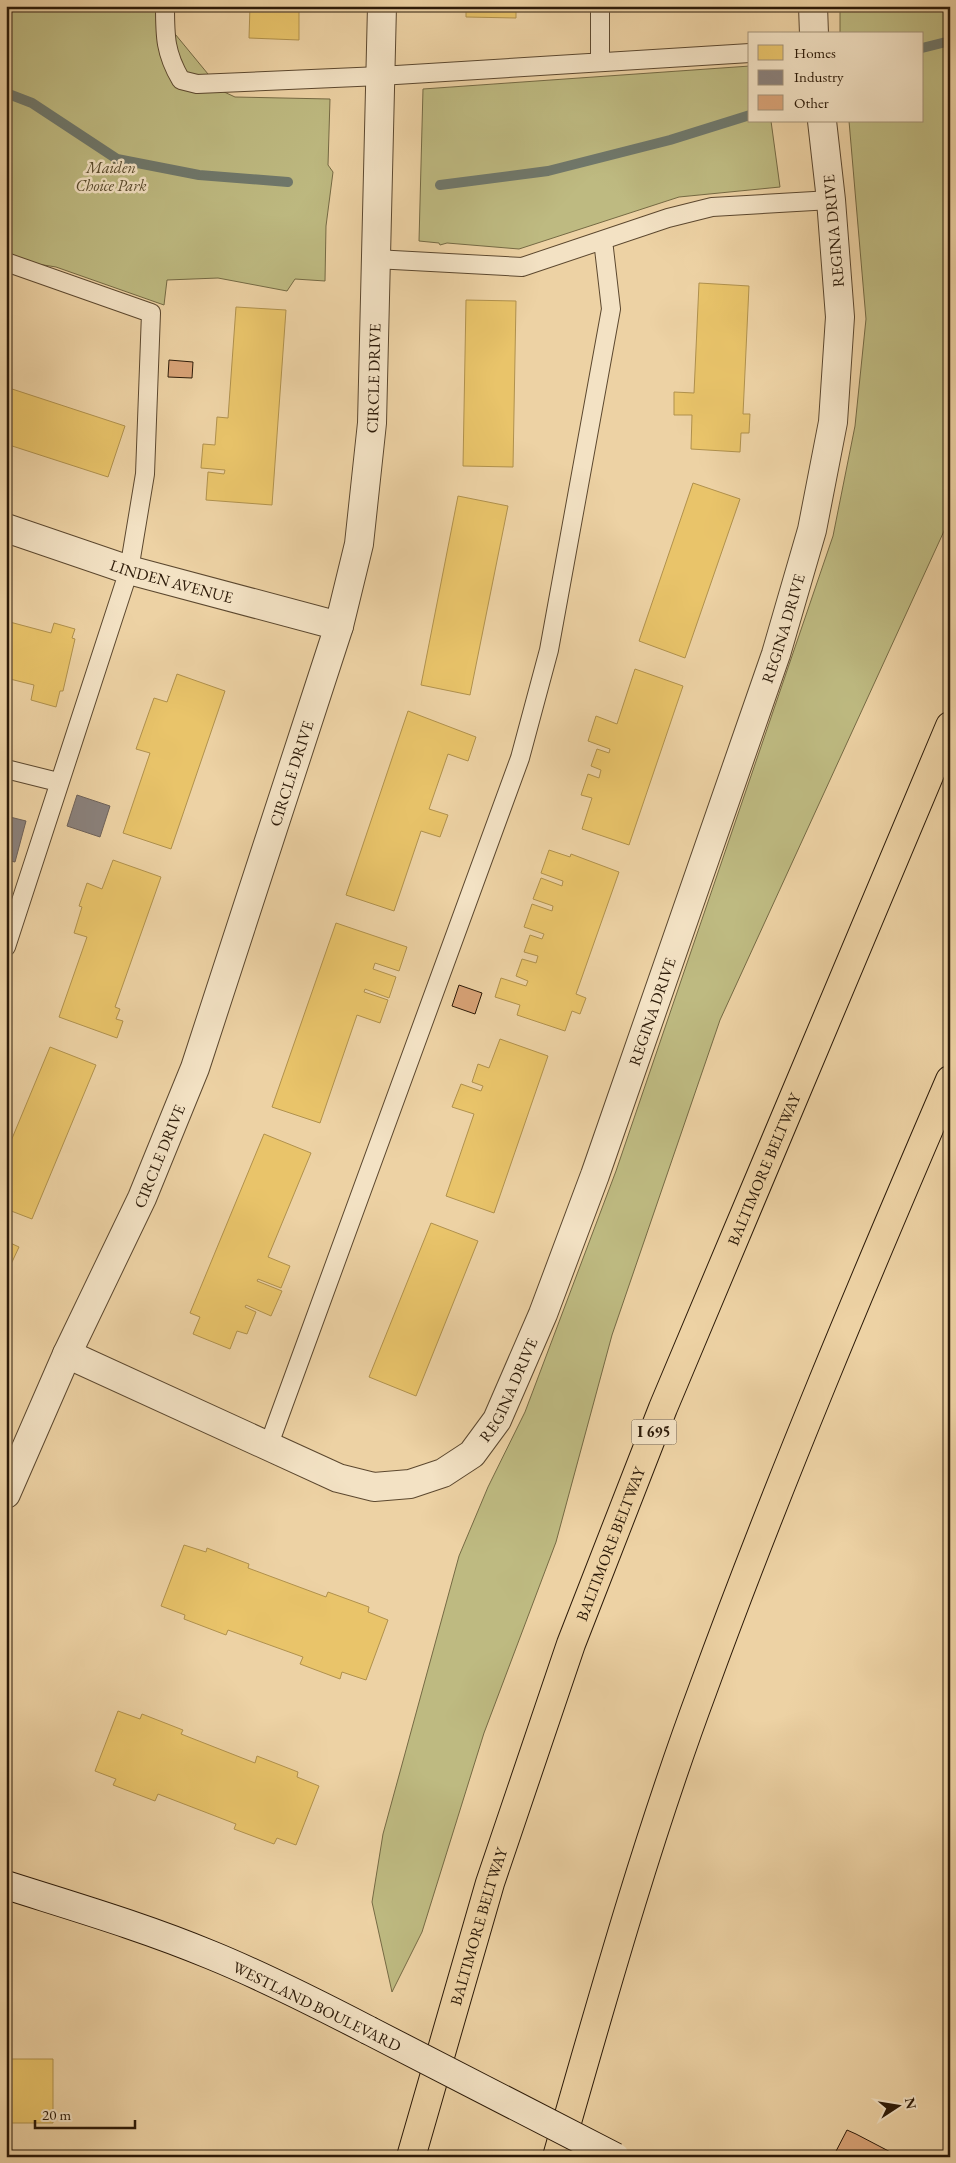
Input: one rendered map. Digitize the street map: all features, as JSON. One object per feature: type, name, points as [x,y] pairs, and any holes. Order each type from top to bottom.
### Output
[{"type":"highway","name":"BALTIMORE BELTWAY","points":[[410,2157],[490,1883],[571,1644],[667,1399],[950,726]]},
{"type":"highway","points":[[557,2157],[625,1921],[702,1690],[880,1243],[950,1080]]},
{"type":"street","name":"CIRCLE DRIVE","points":[[6,1494],[66,1354],[142,1198],[195,1068],[339,626],[359,544],[372,423],[382,6]]},
{"type":"street","points":[[813,6],[814,32]]},
{"type":"street","name":"REGINA DRIVE","points":[[66,1354],[338,1478],[374,1488],[410,1484],[443,1473],[472,1454],[497,1420],[543,1314],[595,1175],[776,654],[812,530],[834,422],[840,317],[831,200],[822,122]]},
{"type":"street","name":"LINDEN AVENUE","points":[[6,528],[128,570],[339,626]]},
{"type":"street","name":"WESTLAND BOULEVARD","points":[[6,1885],[109,1917],[210,1954],[280,1985],[615,2157]]},
{"type":"lane","points":[[165,6],[165,42],[172,65],[181,80],[197,84],[380,76],[748,53]]},
{"type":"lane","points":[[600,6],[600,62]]},
{"type":"lane","points":[[375,259],[522,266],[668,218],[712,207],[831,200]]},
{"type":"lane","points":[[268,1447],[520,758],[549,650],[611,309],[603,240]]},
{"type":"lane","points":[[6,262],[151,313],[145,474],[128,570],[6,947]]},
{"type":"lane","points":[[6,769],[58,782]]},
{"type":"green space","name":"Maiden Choice Park","points":[[6,6],[152,6],[222,91],[235,97],[330,99],[328,165],[333,172],[326,226],[325,281],[295,279],[287,291],[218,278],[167,280],[164,305],[56,267],[6,259]]},
{"type":"green space","points":[[840,6],[950,6],[950,518],[720,1020],[612,1335],[556,1542],[484,1733],[422,1932],[392,1992],[372,1902],[383,1834],[459,1556],[488,1487],[525,1412],[616,1171],[833,536],[855,426],[866,319],[849,122],[924,122],[924,32],[840,32]]},
{"type":"green space","points":[[748,66],[748,122],[771,122],[780,187],[679,197],[519,249],[447,243],[440,245],[439,243],[419,241],[423,89]]},
{"type":"building: Homes","points":[[250,6],[311,6],[311,11],[299,11],[299,40],[249,38]]},
{"type":"building: Homes","points":[[466,6],[516,6],[516,18],[466,17]]},
{"type":"building: Homes","points":[[699,283],[749,286],[743,414],[750,414],[749,433],[741,433],[740,452],[691,449],[692,415],[674,415],[674,392],[694,393]]},
{"type":"building: Homes","points":[[466,300],[516,301],[513,467],[463,466]]},
{"type":"building: Homes","points":[[236,307],[286,310],[272,505],[206,500],[208,472],[224,474],[225,470],[201,468],[203,444],[215,445],[217,417],[228,418]]},
{"type":"building: Homes","points":[[6,387],[125,426],[108,477],[6,444]]},
{"type":"building: Homes","points":[[693,483],[740,499],[685,658],[639,641]]},
{"type":"building: Homes","points":[[458,496],[508,506],[470,695],[421,685]]},
{"type":"building: Homes","points":[[6,621],[51,633],[54,623],[75,629],[72,638],[75,639],[63,691],[60,691],[56,707],[31,700],[34,685],[6,678]]},
{"type":"building: Homes","points":[[635,669],[683,686],[629,845],[582,829],[592,798],[581,795],[588,774],[599,778],[601,770],[591,766],[597,749],[609,753],[610,749],[588,741],[596,716],[617,724]]},
{"type":"building: Homes","points":[[177,674],[225,691],[171,849],[123,833],[150,753],[136,749],[154,698],[167,702]]},
{"type":"building: Homes","points":[[408,711],[476,737],[468,761],[448,754],[429,809],[448,815],[440,837],[421,831],[394,911],[346,895]]},
{"type":"building: Homes","points":[[549,850],[570,857],[571,854],[619,872],[576,994],[586,998],[580,1014],[572,1011],[565,1031],[517,1015],[520,1005],[495,997],[501,978],[526,986],[528,981],[516,976],[522,959],[536,963],[538,956],[524,952],[530,935],[542,939],[544,934],[524,927],[532,904],[552,911],[553,906],[533,899],[541,878],[562,886],[563,881],[541,873]]},
{"type":"building: Homes","points":[[113,860],[161,877],[115,1007],[120,1009],[116,1019],[123,1021],[117,1038],[59,1017],[87,937],[74,933],[82,907],[79,906],[87,883],[102,889]]},
{"type":"building: Homes","points":[[336,923],[407,947],[399,971],[375,963],[373,969],[396,977],[389,998],[365,989],[364,992],[388,1000],[380,1023],[357,1015],[320,1123],[272,1107]]},
{"type":"building: Homes","points":[[500,1039],[548,1056],[494,1213],[446,1196],[474,1114],[452,1107],[461,1084],[481,1091],[483,1086],[472,1082],[478,1064],[489,1068]]},
{"type":"building: Homes","points":[[50,1047],[96,1065],[32,1219],[6,1209],[6,1153]]},
{"type":"building: Homes","points":[[264,1134],[311,1153],[268,1257],[290,1266],[281,1288],[258,1279],[257,1281],[282,1291],[271,1316],[246,1305],[245,1307],[256,1312],[247,1334],[237,1331],[230,1349],[193,1334],[200,1317],[190,1313]]},
{"type":"building: Homes","points":[[431,1223],[478,1241],[416,1396],[369,1377]]},
{"type":"building: Homes","points":[[6,1241],[19,1247],[6,1275]]},
{"type":"building: Homes","points":[[184,1545],[206,1552],[207,1548],[249,1564],[248,1568],[326,1597],[328,1592],[369,1607],[368,1612],[388,1620],[366,1680],[342,1672],[340,1679],[300,1664],[303,1657],[228,1630],[226,1635],[184,1619],[185,1615],[161,1606]]},
{"type":"building: Homes","points":[[118,1711],[140,1719],[142,1714],[183,1730],[181,1734],[255,1763],[257,1756],[298,1772],[297,1777],[319,1786],[296,1845],[277,1838],[274,1844],[234,1829],[236,1824],[158,1794],[155,1801],[113,1785],[116,1779],[95,1771]]},
{"type":"building: Homes","points":[[6,2059],[53,2059],[53,2123],[6,2123]]},
{"type":"building: Industry","points":[[77,795],[110,806],[100,837],[67,826]]},
{"type":"building: Industry","points":[[6,816],[26,821],[15,862],[6,860]]},
{"type":"building: Other","points":[[169,360],[193,362],[192,378],[168,377]]},
{"type":"building: Other","points":[[459,985],[482,993],[475,1014],[452,1006]]},
{"type":"building: Other","points":[[847,2130],[856,2134],[900,2157],[833,2157]]},
{"type":"waterway","points":[[924,48],[950,41]]},
{"type":"waterway","points":[[6,93],[32,103],[117,159],[199,175],[288,182]]},
{"type":"waterway","points":[[440,185],[548,171],[670,140],[748,116]]}]
